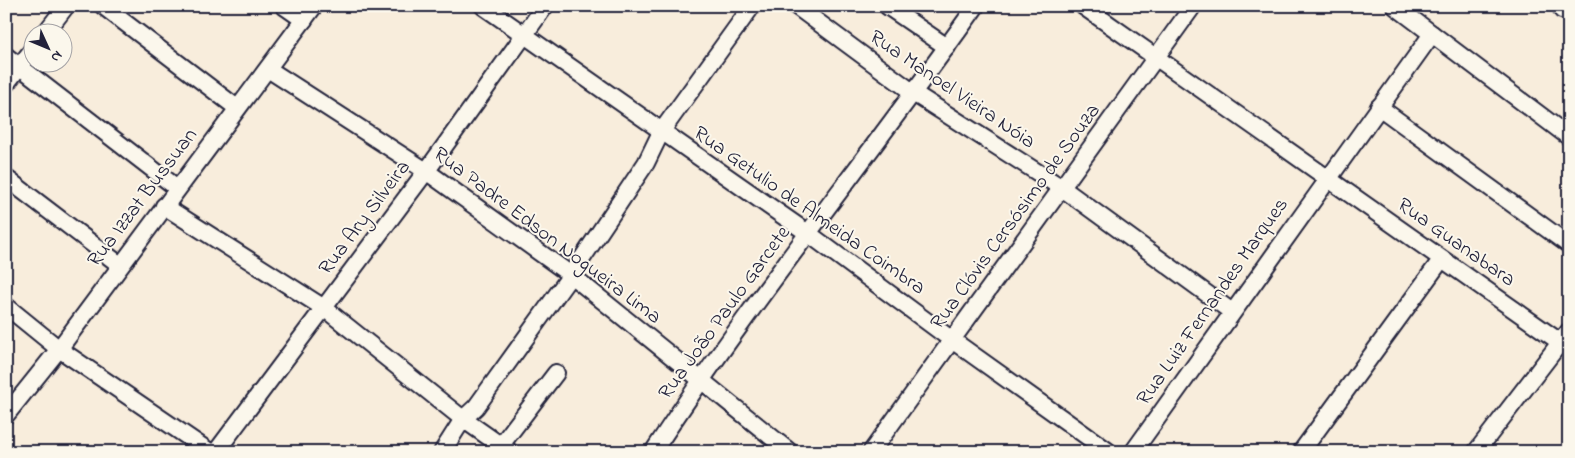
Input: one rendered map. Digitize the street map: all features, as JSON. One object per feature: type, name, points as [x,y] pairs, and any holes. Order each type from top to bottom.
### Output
[{"type":"street","points":[[54,22],[66,6]]},
{"type":"street","points":[[103,6],[237,108]]},
{"type":"street","points":[[284,6],[304,20]]},
{"type":"street","name":"Rua Izzat Bussuan","points":[[6,415],[59,349],[120,264],[314,6]]},
{"type":"street","name":"Rua Getulio de Almeida Coimbra","points":[[483,6],[525,33],[661,132],[809,234],[952,340],[1109,452]]},
{"type":"street","name":"Rua Ary Silveira","points":[[216,452],[426,171],[545,6]]},
{"type":"street","points":[[442,452],[464,419],[476,408],[570,275],[646,163],[661,132],[752,6]]},
{"type":"street","name":"Rua Manoel Vieira Nóia","points":[[796,6],[915,94],[1062,188],[1232,312]]},
{"type":"street","points":[[887,6],[947,47]]},
{"type":"street","name":"Rua João Paulo Garcete","points":[[653,452],[699,381],[915,94],[976,6]]},
{"type":"street","name":"Rua Guanabara","points":[[1083,6],[1328,177],[1441,260],[1564,337]]},
{"type":"street","name":"Rua Clóvis Cersósimo de Souza","points":[[872,452],[1062,188],[1158,59],[1193,6]]},
{"type":"street","points":[[1395,6],[1569,137]]},
{"type":"street","points":[[1328,177],[1432,34]]},
{"type":"street","points":[[6,56],[177,188]]},
{"type":"street","points":[[6,84],[22,63]]},
{"type":"street","name":"Rua Padre Edson Nogueira Lima","points":[[268,68],[426,171],[570,275],[782,450]]},
{"type":"street","points":[[1379,107],[1569,245]]},
{"type":"street","name":"Rua Luiz Fernandes Marques","points":[[1133,452],[1328,177]]},
{"type":"street","points":[[6,178],[120,264]]},
{"type":"street","points":[[164,206],[324,308],[464,419],[505,448],[556,373]]},
{"type":"street","points":[[1301,452],[1441,260]]},
{"type":"street","points":[[6,306],[59,349],[210,452]]},
{"type":"street","points":[[1476,452],[1564,337]]}]
